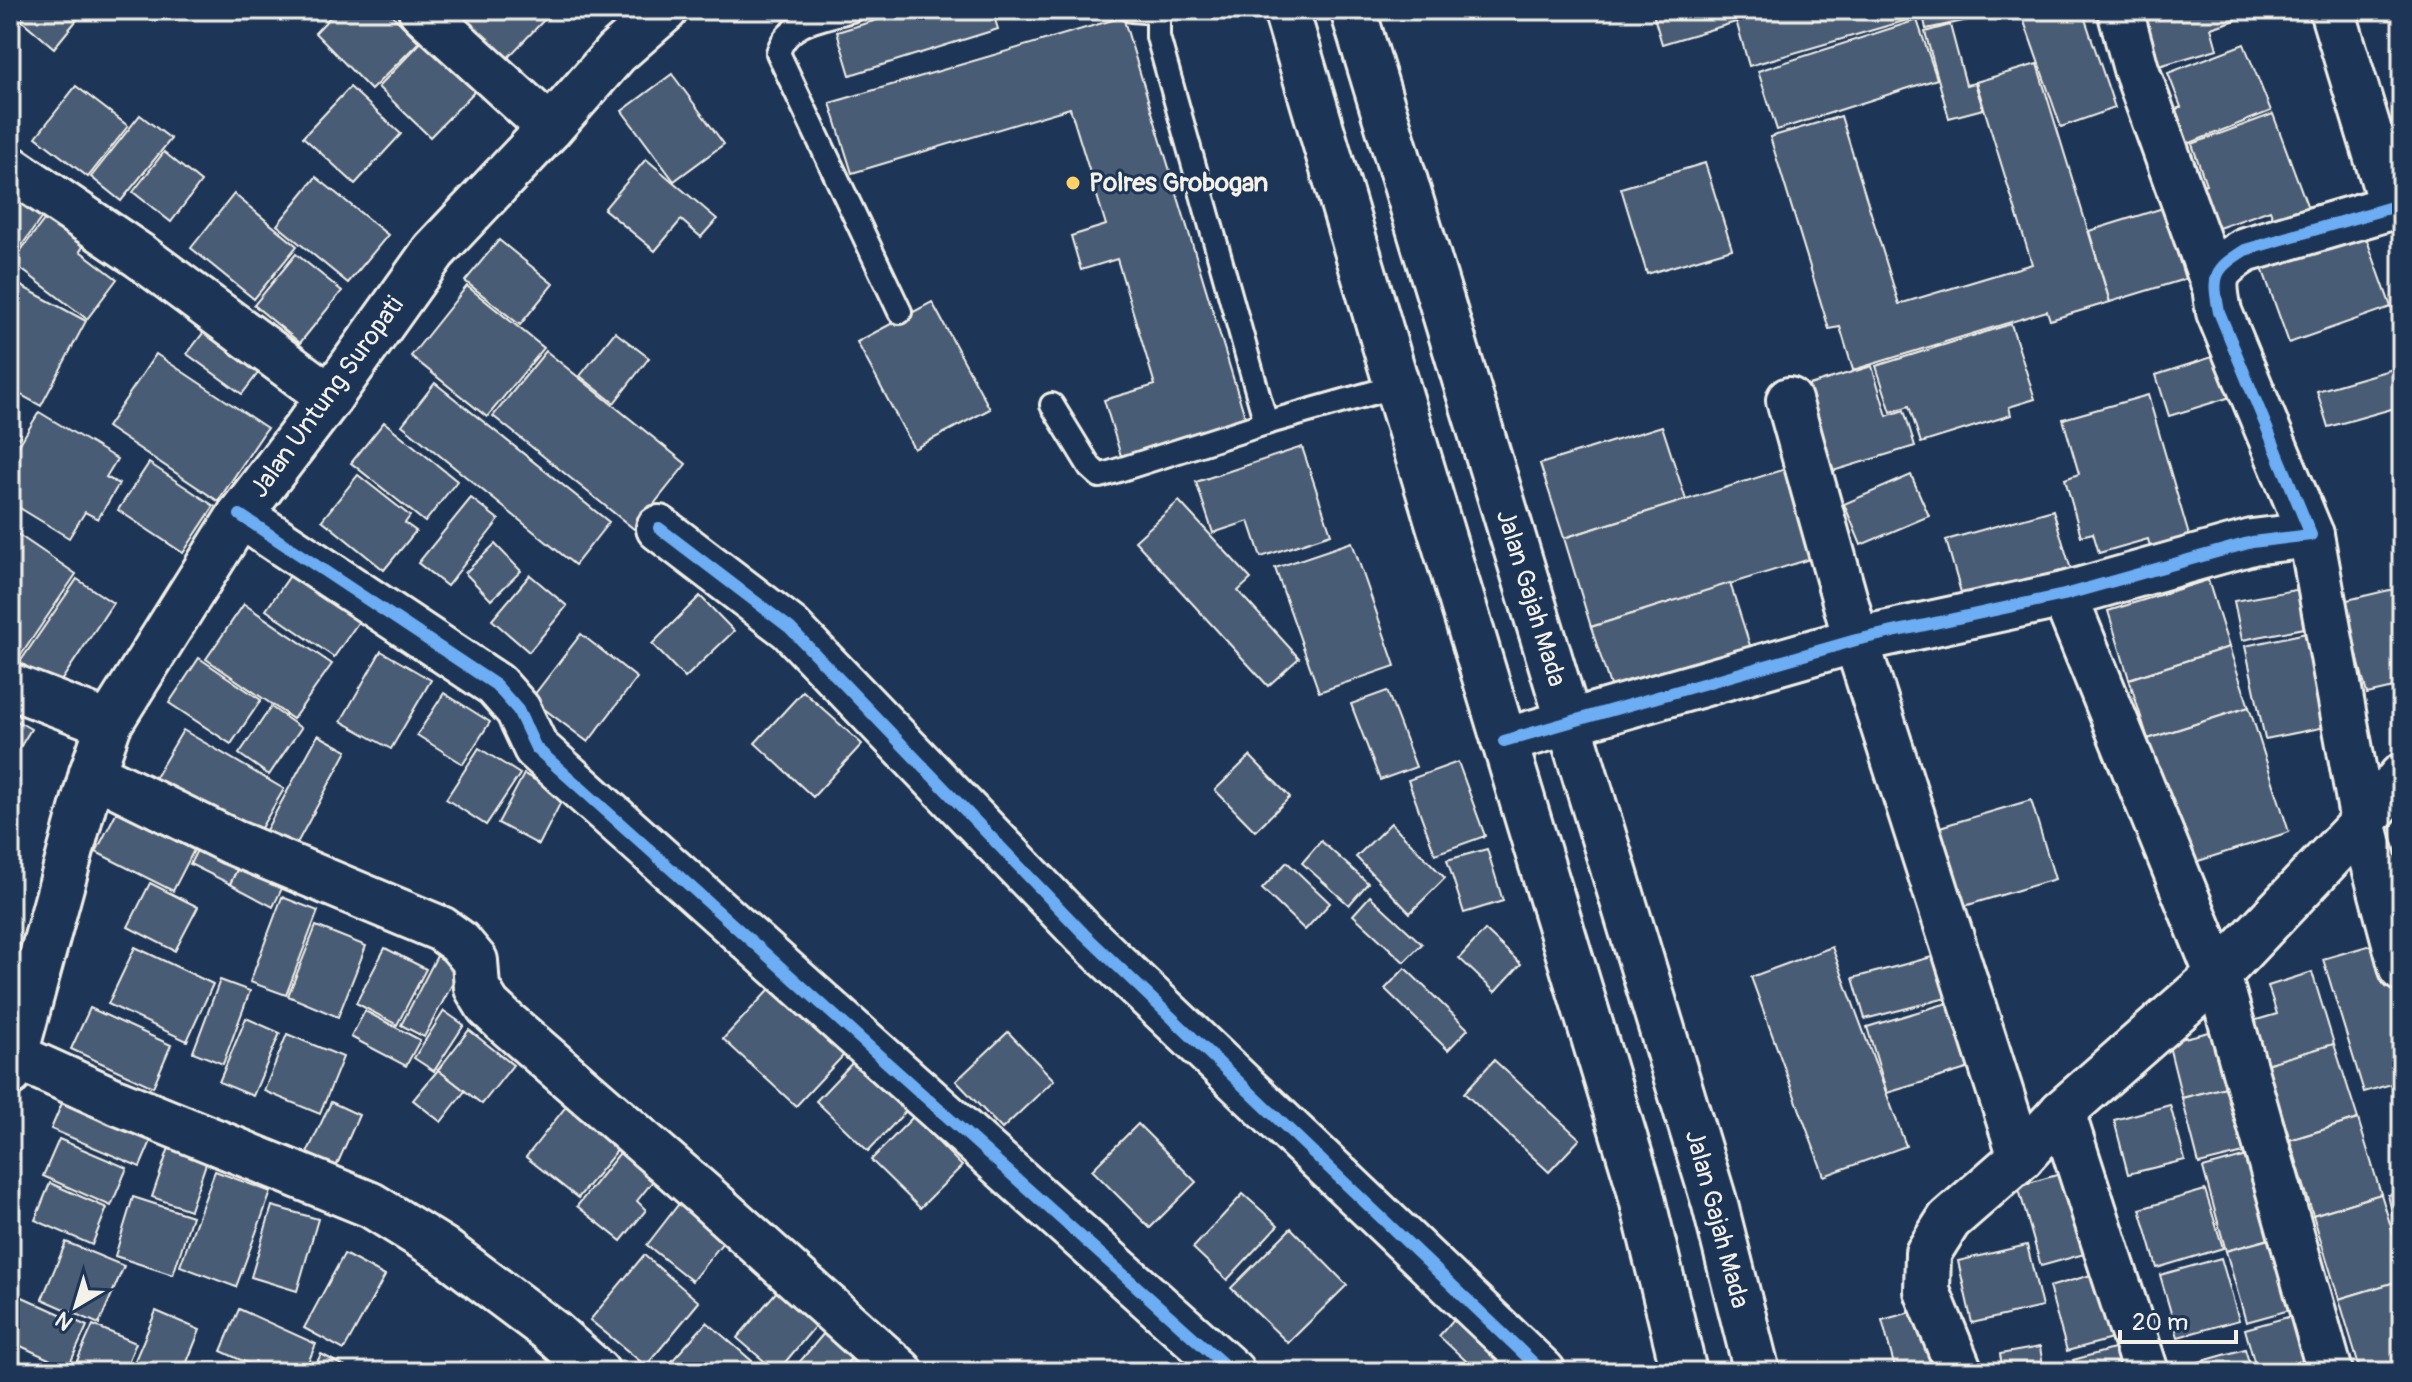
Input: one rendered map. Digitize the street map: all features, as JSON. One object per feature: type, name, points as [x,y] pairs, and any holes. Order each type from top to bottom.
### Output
[{"type":"street","points":[[421,10],[550,128]]},
{"type":"street","name":"Jalan Untung Suropati","points":[[12,1065],[92,773],[109,724],[240,515],[330,397],[434,251],[616,53],[665,10]]},
{"type":"street","points":[[1286,10],[1639,1186],[1683,1371]]},
{"type":"street","name":"Jalan Gajah Mada","points":[[1353,10],[1706,1176],[1757,1372]]},
{"type":"street","points":[[2120,10],[2136,69],[2214,285],[2219,312],[2311,535],[2363,822],[2402,969]]},
{"type":"street","points":[[2214,285],[2223,264],[2245,250],[2397,206],[2332,10]]},
{"type":"street","points":[[10,168],[140,256],[330,397]]},
{"type":"street","points":[[1789,400],[1856,640],[2021,1157]]},
{"type":"street","points":[[240,515],[496,685],[518,710],[536,748],[1232,1372]]},
{"type":"street","points":[[659,528],[790,628],[1084,934],[1543,1372]]},
{"type":"street","points":[[1504,741],[1856,640],[2064,595],[2252,542],[2311,535]]},
{"type":"street","points":[[2064,595],[2218,975],[2330,1372]]},
{"type":"street","points":[[10,686],[109,724]]},
{"type":"street","points":[[92,773],[232,842],[441,929],[459,942],[475,961],[477,988],[488,1006],[901,1372]]},
{"type":"street","points":[[1960,1372],[1927,1291],[1928,1253],[1949,1220],[2021,1157],[2062,1112],[2218,975],[2400,783]]},
{"type":"street","points":[[12,1065],[117,1102],[371,1205],[442,1249],[551,1331],[597,1372]]},
{"type":"street","points":[[2062,1112],[2146,1372]]},
{"type":"street","points":[[1639,1186],[1706,1176]]},
{"type":"lane","points":[[852,10],[795,28],[782,39],[778,53],[900,312]]},
{"type":"lane","points":[[1131,10],[1157,11],[1158,37],[1266,423]]},
{"type":"lane","points":[[1052,405],[1090,467],[1100,476],[1266,423],[1397,386]]},
{"type":"building","points":[[27,10],[85,10],[54,48],[20,19]]},
{"type":"building","points":[[337,10],[387,10],[419,42],[371,90],[315,33]]},
{"type":"building","points":[[443,10],[536,10],[545,19],[496,70]]},
{"type":"building","points":[[910,10],[992,10],[998,29],[850,75],[837,32]]},
{"type":"building","points":[[1652,10],[1733,10],[1736,22],[1662,44]]},
{"type":"building","points":[[1733,10],[1919,10],[1921,16],[1749,66]]},
{"type":"building","points":[[1922,10],[2015,10],[1926,29]]},
{"type":"building","points":[[2020,10],[2082,10],[2115,108],[2061,127]]},
{"type":"building","points":[[2142,10],[2233,10],[2236,20],[2211,28],[2217,49],[2159,66]]},
{"type":"building","points":[[1123,17],[1246,420],[1121,456],[1104,400],[1155,385],[1117,259],[1081,270],[1071,236],[1106,225],[1070,108],[852,173],[830,103]]},
{"type":"building","points":[[1917,20],[1937,79],[1777,130],[1758,71]]},
{"type":"building","points":[[1950,25],[1966,85],[1975,83],[1983,109],[1949,118],[1925,32]]},
{"type":"building","points":[[430,33],[482,84],[430,137],[378,87]]},
{"type":"building","points":[[2244,44],[2271,111],[2180,147],[2167,113],[2181,107],[2168,73]]},
{"type":"building","points":[[2037,64],[2110,302],[2050,320],[2047,311],[1853,370],[1840,327],[1829,329],[1770,137],[1841,116],[1899,304],[2032,264],[1976,82]]},
{"type":"building","points":[[672,74],[724,144],[674,181],[622,111]]},
{"type":"building","points":[[76,86],[128,126],[88,177],[36,137]]},
{"type":"building","points":[[350,87],[401,134],[355,184],[303,137]]},
{"type":"building","points":[[2273,114],[2308,208],[2274,220],[2270,210],[2213,230],[2197,187],[2206,184],[2192,144]]},
{"type":"building","points":[[140,115],[171,139],[121,201],[91,177]]},
{"type":"building","points":[[164,152],[201,182],[171,222],[133,192]]},
{"type":"building","points":[[646,159],[717,219],[701,237],[681,220],[655,251],[604,209]]},
{"type":"building","points":[[1705,163],[1732,249],[1647,274],[1621,188]]},
{"type":"building","points":[[316,177],[388,235],[348,283],[277,225]]},
{"type":"building","points":[[10,181],[45,213],[12,259],[10,258]]},
{"type":"building","points":[[234,194],[297,246],[254,299],[191,248]]},
{"type":"building","points":[[2163,208],[2185,279],[2110,302],[2089,231]]},
{"type":"building","points":[[51,211],[95,230],[80,251],[117,279],[87,319],[12,262]]},
{"type":"building","points":[[2363,229],[2391,307],[2289,343],[2261,265]]},
{"type":"building","points":[[499,240],[553,284],[520,325],[465,281]]},
{"type":"building","points":[[296,254],[342,291],[300,343],[254,305]]},
{"type":"building","points":[[10,280],[86,321],[41,406],[10,389]]},
{"type":"building","points":[[467,286],[544,348],[487,417],[411,356]]},
{"type":"building","points":[[932,302],[990,409],[914,449],[857,342]]},
{"type":"building","points":[[210,324],[265,364],[242,394],[187,354]]},
{"type":"building","points":[[2011,324],[2035,399],[2009,407],[2011,415],[1921,443],[1909,406],[1891,412],[1876,366]]},
{"type":"building","points":[[615,332],[649,358],[614,403],[580,376]]},
{"type":"building","points":[[2234,350],[2247,392],[2169,416],[2156,375]]},
{"type":"building","points":[[546,351],[686,464],[634,529],[493,416]]},
{"type":"building","points":[[156,354],[267,428],[218,501],[107,427]]},
{"type":"building","points":[[1872,366],[1887,416],[1904,410],[1915,446],[1820,475],[1821,434],[1806,386]]},
{"type":"building","points":[[2393,369],[2402,406],[2328,427],[2317,391]]},
{"type":"building","points":[[435,383],[609,522],[575,565],[402,425]]},
{"type":"building","points":[[2148,395],[2190,539],[2151,551],[2148,539],[2099,553],[2093,533],[2081,536],[2065,479],[2079,474],[2063,419]]},
{"type":"building","points":[[39,412],[117,459],[106,477],[119,484],[98,519],[85,512],[69,538],[10,502],[10,460]]},
{"type":"building","points":[[384,422],[457,481],[425,522],[351,463]]},
{"type":"building","points":[[1662,426],[1686,500],[1564,538],[1540,464]]},
{"type":"building","points":[[10,427],[21,434],[10,451]]},
{"type":"building","points":[[1302,447],[1331,534],[1261,557],[1249,521],[1213,533],[1196,482]]},
{"type":"building","points":[[149,463],[214,506],[183,553],[118,510]]},
{"type":"building","points":[[1798,465],[1826,554],[1591,627],[1564,538]]},
{"type":"building","points":[[358,475],[410,516],[405,523],[416,531],[384,570],[322,520]]},
{"type":"building","points":[[1911,475],[1929,516],[1861,545],[1844,504]]},
{"type":"building","points":[[471,498],[499,520],[447,586],[418,563]]},
{"type":"building","points":[[1179,501],[1251,579],[1238,591],[1299,658],[1268,686],[1135,541]]},
{"type":"building","points":[[2053,510],[2072,573],[1964,603],[1946,540]]},
{"type":"building","points":[[10,529],[76,574],[15,664],[10,661]]},
{"type":"building","points":[[1352,542],[1395,666],[1319,692],[1275,568]]},
{"type":"building","points":[[495,544],[521,571],[491,600],[465,573]]},
{"type":"building","points":[[301,560],[369,607],[334,657],[266,610]]},
{"type":"building","points":[[530,575],[567,606],[529,652],[492,620]]},
{"type":"building","points":[[77,579],[113,603],[57,687],[20,662]]},
{"type":"building","points":[[2208,580],[2229,647],[2129,679],[2108,611]]},
{"type":"building","points":[[1730,583],[1755,661],[1616,704],[1591,627]]},
{"type":"building","points":[[2312,587],[2320,625],[2242,640],[2234,601]]},
{"type":"building","points":[[2402,587],[2402,686],[2367,694],[2343,601]]},
{"type":"building","points":[[700,596],[734,631],[685,678],[652,644]]},
{"type":"building","points":[[244,604],[332,664],[293,719],[206,659]]},
{"type":"building","points":[[2311,632],[2331,726],[2265,739],[2245,646]]},
{"type":"building","points":[[581,634],[637,678],[588,742],[531,699]]},
{"type":"building","points":[[2229,647],[2249,707],[2148,739],[2129,679]]},
{"type":"building","points":[[381,651],[431,680],[391,749],[341,721]]},
{"type":"building","points":[[199,658],[261,700],[231,744],[169,703]]},
{"type":"building","points":[[803,691],[862,744],[813,797],[755,743]]},
{"type":"building","points":[[1387,691],[1416,767],[1380,780],[1351,704]]},
{"type":"building","points":[[444,693],[490,722],[463,764],[417,735]]},
{"type":"building","points":[[271,707],[301,728],[269,775],[239,754]]},
{"type":"building","points":[[2249,707],[2289,832],[2189,864],[2148,739]]},
{"type":"building","points":[[10,717],[31,729],[10,764]]},
{"type":"building","points":[[183,730],[284,789],[251,845],[150,786]]},
{"type":"building","points":[[318,735],[347,751],[289,858],[259,843]]},
{"type":"building","points":[[479,748],[520,774],[486,825],[446,799]]},
{"type":"building","points":[[1250,756],[1290,797],[1255,831],[1215,790]]},
{"type":"building","points":[[1458,762],[1485,836],[1435,854],[1408,780]]},
{"type":"building","points":[[524,774],[564,796],[539,845],[498,823]]},
{"type":"building","points":[[2031,800],[2055,879],[1958,908],[1933,829]]},
{"type":"building","points":[[117,811],[194,850],[173,891],[96,852]]},
{"type":"building","points":[[1391,823],[1445,878],[1410,913],[1356,857]]},
{"type":"building","points":[[205,834],[245,854],[230,884],[190,864]]},
{"type":"building","points":[[1321,841],[1368,883],[1349,905],[1302,863]]},
{"type":"building","points":[[1487,849],[1503,901],[1464,913],[1447,860]]},
{"type":"building","points":[[245,854],[288,876],[273,907],[230,884]]},
{"type":"building","points":[[1287,862],[1330,903],[1305,930],[1262,889]]},
{"type":"building","points":[[150,883],[198,907],[175,951],[128,927]]},
{"type":"building","points":[[1370,896],[1422,944],[1404,962],[1353,915]]},
{"type":"building","points":[[282,897],[318,911],[286,995],[250,982]]},
{"type":"building","points":[[316,926],[366,946],[338,1017],[288,996]]},
{"type":"building","points":[[1485,930],[1521,964],[1495,992],[1459,958]]},
{"type":"building","points":[[2385,941],[2402,996],[2402,1081],[2364,1092],[2323,959]]},
{"type":"building","points":[[135,947],[213,984],[187,1041],[108,1004]]},
{"type":"building","points":[[1832,947],[1906,1146],[1824,1176],[1751,977]]},
{"type":"building","points":[[385,948],[426,969],[397,1025],[356,1003]]},
{"type":"building","points":[[439,952],[463,964],[424,1037],[401,1025]]},
{"type":"building","points":[[1947,953],[1958,995],[1865,1019],[1853,978]]},
{"type":"building","points":[[1405,968],[1468,1029],[1448,1050],[1385,989]]},
{"type":"building","points":[[2312,972],[2334,1044],[2266,1064],[2253,1021],[2277,1014],[2268,986]]},
{"type":"building","points":[[781,977],[854,1044],[796,1106],[723,1039]]},
{"type":"building","points":[[220,980],[250,991],[223,1064],[193,1052]]},
{"type":"building","points":[[1961,999],[1980,1065],[1887,1093],[1867,1027]]},
{"type":"building","points":[[90,1008],[171,1045],[153,1087],[71,1049]]},
{"type":"building","points":[[365,1011],[420,1040],[406,1066],[351,1037]]},
{"type":"building","points":[[444,1011],[464,1025],[434,1071],[414,1058]]},
{"type":"building","points":[[246,1018],[280,1033],[253,1096],[219,1082]]},
{"type":"building","points":[[2230,1027],[2243,1083],[2182,1098],[2168,1042]]},
{"type":"building","points":[[469,1030],[513,1065],[482,1104],[438,1070]]},
{"type":"building","points":[[1008,1032],[1054,1080],[1002,1129],[956,1081]]},
{"type":"building","points":[[287,1034],[343,1057],[320,1114],[264,1091]]},
{"type":"building","points":[[2334,1044],[2358,1119],[2290,1140],[2266,1064]]},
{"type":"building","points":[[857,1058],[909,1108],[868,1151],[816,1101]]},
{"type":"building","points":[[1494,1060],[1580,1139],[1549,1172],[1464,1093]]},
{"type":"building","points":[[438,1070],[465,1091],[441,1122],[413,1100]]},
{"type":"building","points":[[2226,1087],[2235,1123],[2252,1119],[2260,1149],[2199,1164],[2182,1098]]},
{"type":"building","points":[[68,1089],[157,1127],[140,1167],[51,1129]]},
{"type":"building","points":[[576,1094],[629,1136],[578,1198],[526,1157]]},
{"type":"building","points":[[331,1102],[359,1115],[336,1167],[307,1153]]},
{"type":"building","points":[[2170,1105],[2185,1160],[2128,1174],[2114,1120]]},
{"type":"building","points":[[913,1117],[962,1166],[920,1208],[871,1160]]},
{"type":"building","points":[[2358,1119],[2381,1194],[2313,1215],[2290,1140]]},
{"type":"building","points":[[1138,1124],[1196,1182],[1150,1228],[1092,1170]]},
{"type":"building","points":[[174,1133],[212,1146],[190,1210],[152,1197]]},
{"type":"building","points":[[59,1139],[127,1168],[111,1206],[43,1176]]},
{"type":"building","points":[[631,1139],[665,1166],[637,1201],[646,1210],[621,1241],[577,1206]]},
{"type":"building","points":[[2254,1154],[2277,1237],[2226,1251],[2203,1168]]},
{"type":"building","points":[[215,1171],[271,1192],[236,1287],[180,1266]]},
{"type":"building","points":[[2071,1171],[2095,1251],[2041,1266],[2018,1186]]},
{"type":"building","points":[[50,1183],[107,1208],[92,1245],[35,1220]]},
{"type":"building","points":[[2205,1190],[2223,1248],[2157,1268],[2140,1209]]},
{"type":"building","points":[[2402,1192],[2402,1241],[2399,1242],[2388,1195]]},
{"type":"building","points":[[1243,1194],[1278,1225],[1227,1280],[1193,1248]]},
{"type":"building","points":[[2381,1194],[2402,1263],[2402,1280],[2339,1299],[2313,1215]]},
{"type":"building","points":[[685,1196],[731,1232],[692,1281],[647,1245]]},
{"type":"building","points":[[133,1197],[192,1216],[173,1275],[115,1256]]},
{"type":"building","points":[[272,1206],[318,1219],[297,1291],[251,1277]]},
{"type":"building","points":[[1291,1228],[1347,1285],[1288,1343],[1231,1288]]},
{"type":"building","points":[[2277,1237],[2297,1308],[2246,1322],[2226,1251]]},
{"type":"building","points":[[66,1242],[124,1266],[99,1324],[42,1299]]},
{"type":"building","points":[[2027,1245],[2042,1307],[1972,1323],[1958,1261]]},
{"type":"building","points":[[344,1254],[385,1276],[344,1350],[304,1328]]},
{"type":"building","points":[[644,1255],[699,1302],[646,1366],[590,1320]]},
{"type":"building","points":[[2221,1258],[2239,1320],[2178,1337],[2160,1275]]},
{"type":"building","points":[[2105,1271],[2123,1336],[2067,1351],[2049,1287]]},
{"type":"building","points":[[2402,1280],[2402,1367],[2385,1372],[2361,1372],[2339,1299]]},
{"type":"building","points":[[778,1290],[817,1324],[777,1372],[737,1338]]},
{"type":"building","points":[[18,1295],[87,1326],[68,1368],[10,1341],[10,1313]]},
{"type":"building","points":[[1926,1308],[1943,1372],[1896,1372],[1882,1320]]},
{"type":"building","points":[[239,1309],[316,1344],[304,1372],[267,1372],[221,1351]]},
{"type":"building","points":[[156,1311],[200,1330],[183,1372],[130,1372]]},
{"type":"building","points":[[1461,1311],[1513,1372],[1478,1372],[1439,1336]]},
{"type":"building","points":[[2299,1314],[2310,1351],[2301,1353],[2306,1372],[2257,1372],[2245,1329]]},
{"type":"building","points":[[707,1322],[760,1368],[757,1372],[662,1372]]},
{"type":"building","points":[[93,1325],[136,1343],[124,1372],[72,1372]]},
{"type":"building","points":[[830,1326],[858,1350],[840,1372],[791,1372]]},
{"type":"building","points":[[2040,1347],[2044,1372],[2003,1372],[2000,1354]]},
{"type":"building","points":[[2117,1348],[2124,1372],[2077,1372],[2073,1360]]},
{"type":"building","points":[[2245,1349],[2252,1372],[2187,1372],[2185,1366]]},
{"type":"building","points":[[858,1350],[885,1372],[840,1372]]},
{"type":"building","points":[[321,1354],[355,1372],[312,1372]]},
{"type":"building","points":[[232,1362],[255,1372],[228,1372]]},
{"type":"cycle path","points":[[1504,741],[1856,640],[2064,595],[2252,542],[2311,535],[2219,312],[2217,275],[2226,263],[2245,250],[2402,204]]},
{"type":"cycle path","points":[[240,515],[496,685],[518,710],[536,748],[1232,1372]]},
{"type":"cycle path","points":[[659,528],[790,628],[1084,934],[1543,1372]]},
{"type":"place","name":"Polres Grobogan","points":[[1073,183]]}]
